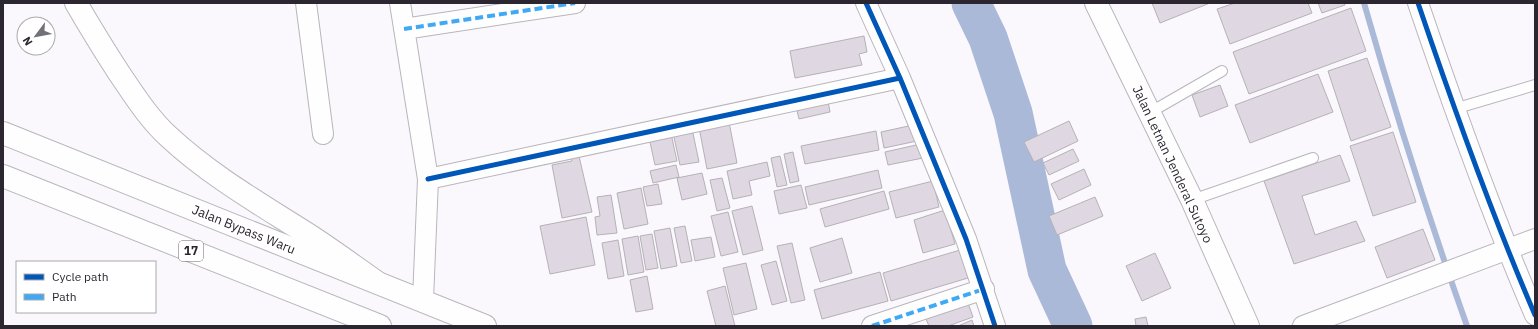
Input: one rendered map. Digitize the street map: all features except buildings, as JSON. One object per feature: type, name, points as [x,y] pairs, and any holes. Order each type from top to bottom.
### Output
[{"type":"highway","points":[[76,3],[90,28],[148,115],[169,137],[222,180],[254,202],[302,230],[378,283]]},
{"type":"highway","name":"Jalan Letnan Jenderal Sutoyo","points":[[1096,3],[1192,200],[1248,326]]},
{"type":"highway","name":"Jalan Bypass Waru","points":[[3,133],[485,326]]},
{"type":"highway","name":"17","points":[[3,176],[380,326]]},
{"type":"street","points":[[306,3],[323,134]]},
{"type":"street","points":[[400,3],[428,179],[423,300]]},
{"type":"street","points":[[404,29],[575,3]]},
{"type":"street","points":[[866,3],[900,78],[966,239],[984,289],[995,326]]},
{"type":"street","points":[[1418,3],[1454,109],[1507,250],[1535,315]]},
{"type":"street","points":[[428,179],[900,78]]},
{"type":"street","points":[[1303,326],[1535,239]]},
{"type":"street","points":[[872,326],[984,289]]},
{"type":"lane","points":[[1149,113],[1222,71]]},
{"type":"lane","points":[[1454,109],[1535,85]]},
{"type":"lane","points":[[1192,200],[1313,158]]},
{"type":"waterway","points":[[971,3],[988,38],[1013,113],[1047,270],[1073,326]]},
{"type":"waterway","points":[[1364,3],[1413,165],[1467,326]]},
{"type":"marked path","points":[[404,29],[575,3]]},
{"type":"marked path","points":[[872,326],[984,289]]},
{"type":"cycle path","points":[[866,3],[900,78],[966,239],[995,326]]},
{"type":"cycle path","points":[[1418,3],[1445,82],[1503,238],[1535,315]]},
{"type":"cycle path","points":[[428,179],[900,78]]}]
